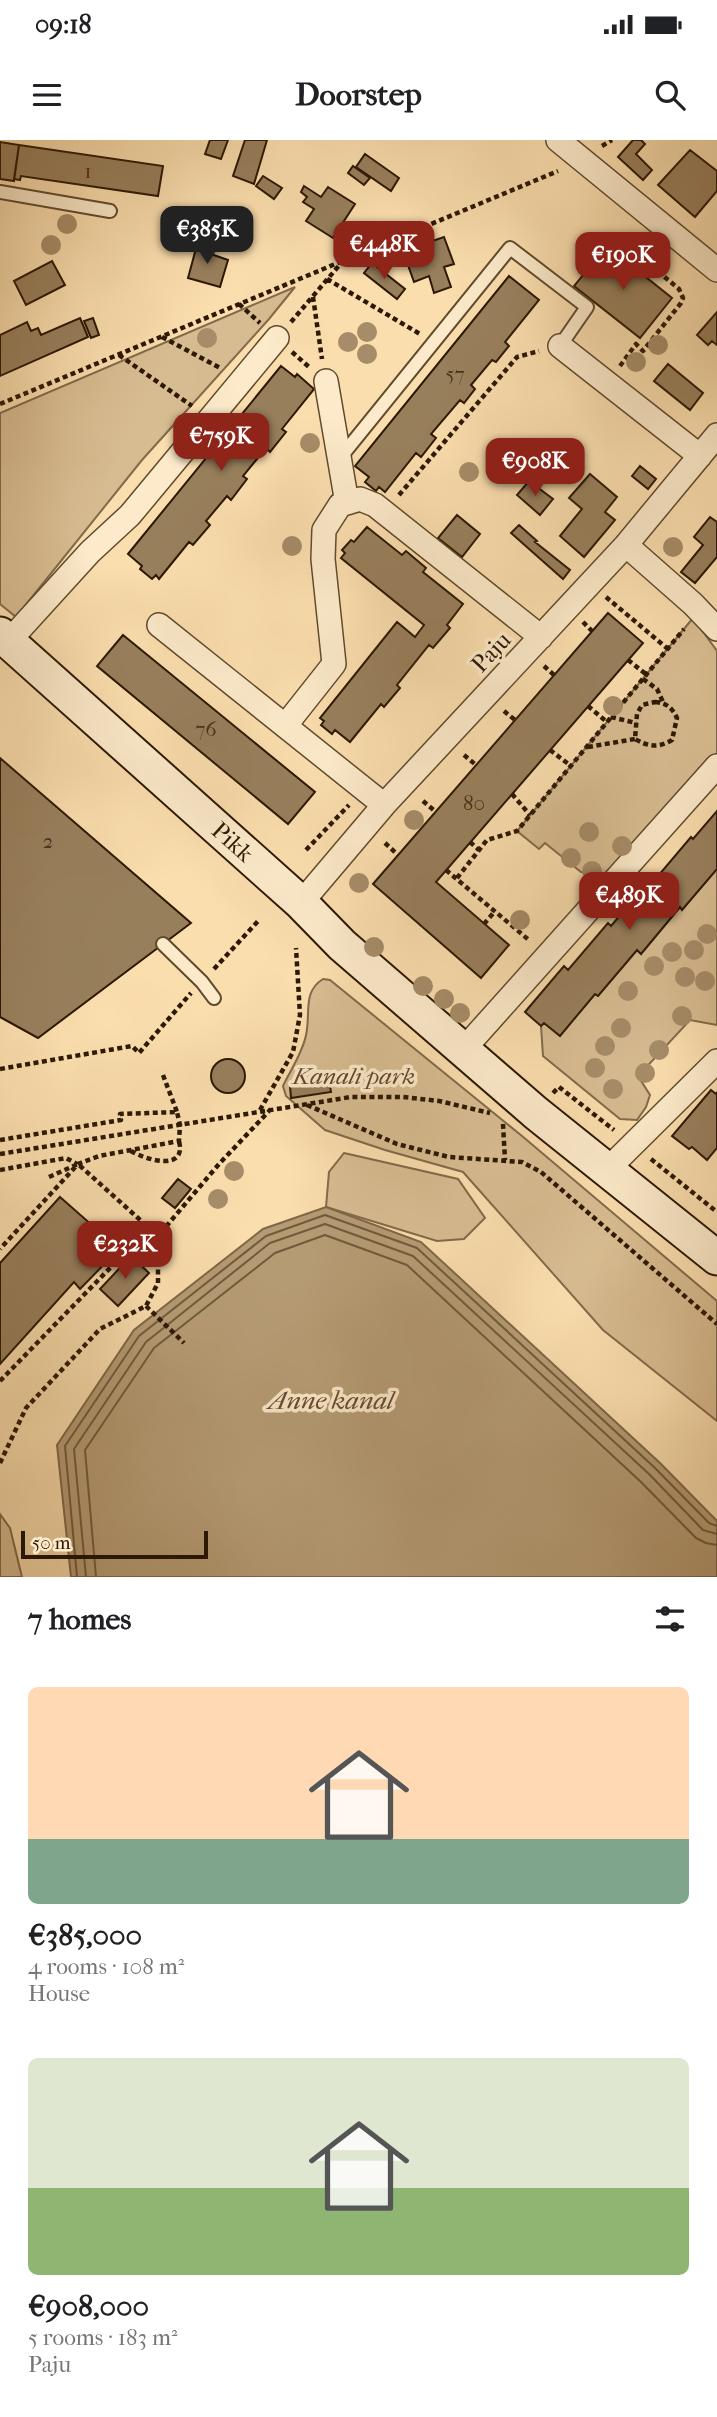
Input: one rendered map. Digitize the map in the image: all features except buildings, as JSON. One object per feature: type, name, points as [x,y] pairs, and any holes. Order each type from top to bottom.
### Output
[{"type":"street","points":[[558,140],[717,270]]},
{"type":"street","points":[[4,638],[130,515],[277,338]]},
{"type":"street","points":[[560,346],[607,383],[710,449]]},
{"type":"street","points":[[326,381],[347,503]]},
{"type":"street","name":"Paju","points":[[301,903],[384,805],[626,545],[710,449]]},
{"type":"street","points":[[285,726],[334,664],[323,559],[324,530],[340,505],[360,499],[375,505],[541,637]]},
{"type":"street","points":[[626,545],[679,599],[717,629]]},
{"type":"street","points":[[159,625],[384,805]]},
{"type":"street","name":"Pikk","points":[[4,638],[301,903],[342,945],[606,1171],[717,1258]]},
{"type":"street","points":[[463,1050],[717,766]]},
{"type":"street","points":[[606,1171],[717,1061]]},
{"type":"lane","points":[[0,192],[110,211]]},
{"type":"lane","points":[[340,458],[510,248],[587,307],[560,346]]},
{"type":"lane","points":[[163,944],[202,982],[214,998]]},
{"type":"path","points":[[0,404],[558,171],[581,159]]},
{"type":"path","points":[[607,383],[636,344],[643,351],[683,298],[679,289],[638,255]]},
{"type":"path","points":[[277,338],[342,261]]},
{"type":"path","points":[[327,279],[434,342]]},
{"type":"path","points":[[313,297],[326,381]]},
{"type":"path","points":[[161,337],[242,380]]},
{"type":"path","points":[[384,512],[517,357],[560,346]]},
{"type":"path","points":[[118,355],[211,418]]},
{"type":"path","points":[[457,878],[487,840],[517,831],[669,647],[606,597]]},
{"type":"path","points":[[583,622],[592,631]]},
{"type":"path","points":[[587,747],[635,738],[646,745],[661,746],[672,740],[677,718],[672,709],[663,702],[657,689],[628,660]]},
{"type":"path","points":[[544,666],[554,675]]},
{"type":"path","points":[[635,738],[636,714],[642,705],[663,702]]},
{"type":"path","points":[[588,706],[609,720],[636,723]]},
{"type":"path","points":[[504,711],[515,720]]},
{"type":"path","points":[[550,750],[571,766]]},
{"type":"path","points":[[464,755],[476,765]]},
{"type":"path","points":[[306,850],[364,789]]},
{"type":"path","points":[[512,794],[530,815]]},
{"type":"path","points":[[423,801],[436,812]]},
{"type":"path","points":[[470,842],[479,850]]},
{"type":"path","points":[[385,844],[398,855]]},
{"type":"path","points":[[446,870],[546,956]]},
{"type":"path","points":[[484,924],[495,911]]},
{"type":"path","points":[[259,1111],[293,1052],[300,1016],[296,948]]},
{"type":"path","points":[[0,1069],[132,1046],[139,1053]]},
{"type":"path","points":[[130,1150],[142,1157],[174,1160],[178,1157],[181,1149],[180,1125],[163,1075]]},
{"type":"path","points":[[0,1154],[135,1130],[352,1097],[403,1097],[439,1101],[491,1113]]},
{"type":"path","points":[[305,1104],[397,1144],[449,1157],[522,1162],[541,1172],[717,1324]]},
{"type":"path","points":[[0,1463],[26,1408],[100,1329],[146,1306],[158,1283],[158,1236],[219,1164],[272,1109]]},
{"type":"path","points":[[0,1140],[121,1120],[120,1114],[177,1112]]},
{"type":"path","points":[[503,1116],[505,1160]]},
{"type":"path","points":[[49,1177],[99,1156],[179,1141]]},
{"type":"path","points":[[0,1170],[66,1158],[78,1164],[158,1236]]},
{"type":"path","points":[[0,1249],[78,1164]]},
{"type":"path","points":[[0,1381],[149,1228]]},
{"type":"path","points":[[146,1306],[184,1343]]},
{"type":"green space","points":[[295,287],[142,460],[16,617],[0,604],[0,413]]},
{"type":"green space","points":[[693,618],[717,651],[717,766],[617,877],[581,872],[545,843],[539,849],[517,831]]},
{"type":"green space","points":[[717,869],[717,1025],[690,1020],[638,1076],[650,1095],[637,1120],[620,1119],[543,1056],[541,1026],[544,1023],[560,1035],[637,950],[641,954],[680,907],[682,909]]},
{"type":"green space","name":"Kanali park","points":[[323,979],[330,980],[522,1136],[717,1301],[717,1421],[603,1330],[463,1172],[325,1130],[286,1096],[283,1086],[306,1035],[312,990]]},
{"type":"green space","points":[[344,1153],[458,1179],[485,1218],[464,1239],[437,1241],[326,1207],[329,1172]]},
{"type":"green space","points":[[0,1514],[10,1528],[22,1577],[0,1577]]},
{"type":"water","name":"Anne kanal","points":[[326,1207],[421,1242],[660,1463],[717,1521],[717,1577],[71,1577],[57,1445],[134,1330],[263,1229]]}]
